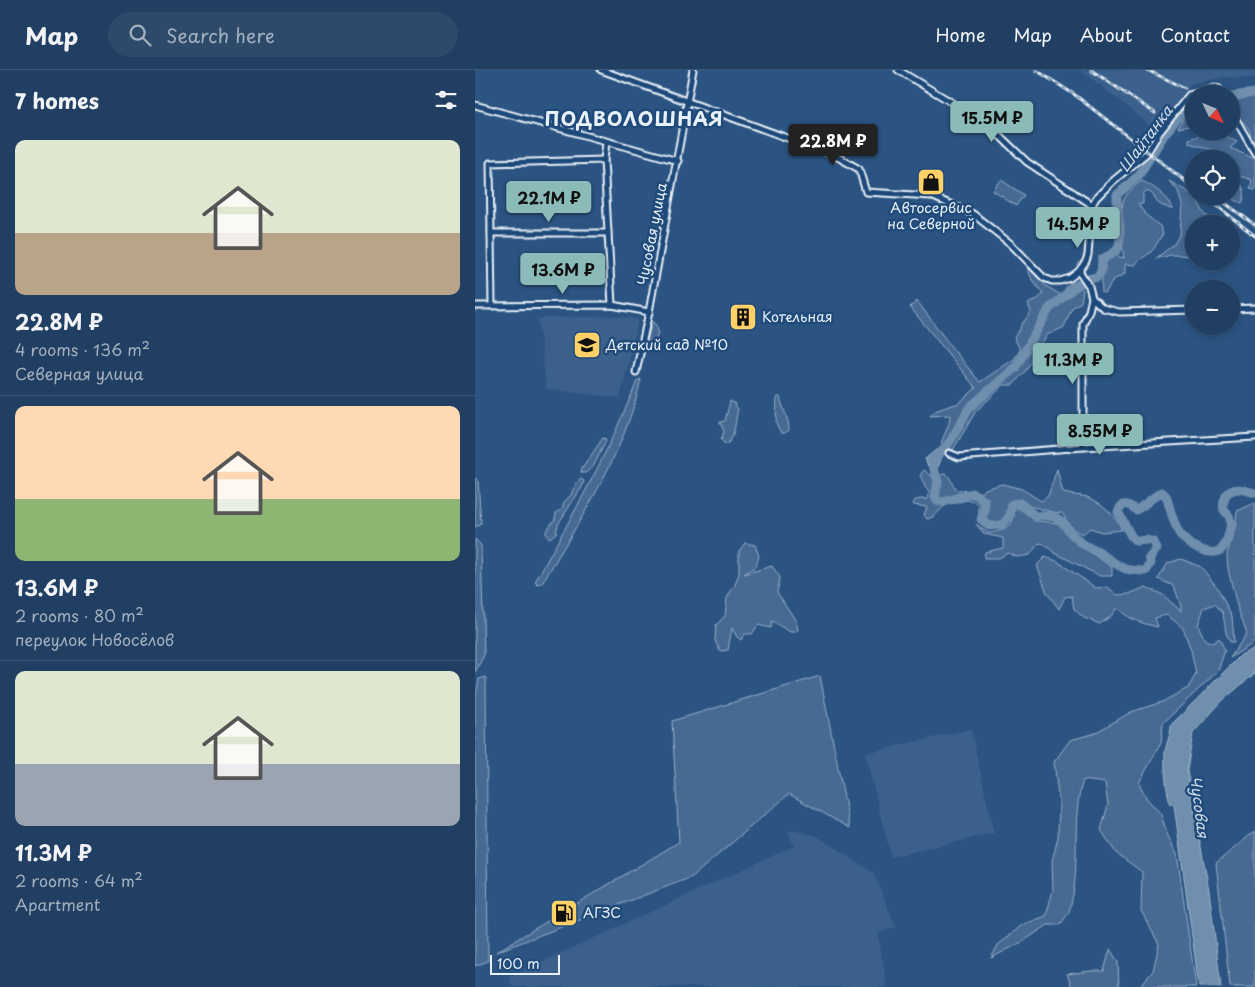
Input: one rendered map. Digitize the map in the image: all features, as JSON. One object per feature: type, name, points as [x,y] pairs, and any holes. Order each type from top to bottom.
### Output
[{"type":"street","points":[[601,70],[834,154],[859,169],[866,192],[931,196],[973,214],[1011,244],[1044,278],[1061,281],[1070,278],[1083,268],[1088,255],[1092,205],[1101,192],[1147,154],[1159,133],[1185,101]]},
{"type":"street","name":"Чусовая улица","points":[[636,372],[678,161],[693,70]]},
{"type":"street","points":[[898,70],[961,108],[1001,137],[1027,162],[1092,205]]},
{"type":"street","points":[[475,105],[678,161]]},
{"type":"street","points":[[1240,126],[1255,153]]},
{"type":"street","points":[[606,142],[604,160],[612,305]]},
{"type":"street","points":[[492,306],[490,163],[604,160]]},
{"type":"street","points":[[491,233],[608,233]]},
{"type":"street","points":[[1079,271],[1088,283],[1092,298],[1083,324],[1083,447]]},
{"type":"street","points":[[1092,298],[1103,308],[1119,312],[1185,310]]},
{"type":"street","points":[[475,306],[612,305],[649,312]]},
{"type":"street","points":[[1240,309],[1255,308]]},
{"type":"street","points":[[949,453],[959,457],[1083,447],[1255,437]]},
{"type":"shaded area","points":[[1081,70],[1255,70],[1255,78],[1226,77],[1185,85],[1185,97],[1156,130]]},
{"type":"shaded area","points":[[1255,96],[1255,142],[1251,137],[1249,129],[1240,119],[1240,99]]},
{"type":"shaded area","points":[[1185,115],[1185,127],[1178,128]]},
{"type":"shaded area","points":[[1189,140],[1233,140],[1237,142],[1230,148],[1235,150],[1212,150],[1189,143]]},
{"type":"shaded area","points":[[1240,152],[1255,159],[1255,190],[1250,189],[1252,180],[1240,176]]},
{"type":"shaded area","points":[[1001,180],[1024,195],[1016,206],[993,191]]},
{"type":"shaded area","points":[[1142,181],[1165,197],[1173,210],[1157,202],[1149,192],[1146,191],[1143,194],[1143,204],[1138,204],[1146,215],[1160,226],[1163,234],[1151,252],[1135,265],[1125,264],[1125,274],[1113,280],[1106,292],[1102,293],[1103,273],[1109,258],[1112,255],[1124,258],[1121,230],[1123,202],[1131,190]]},
{"type":"shaded area","points":[[1169,181],[1185,190],[1185,205],[1200,205],[1206,215],[1185,215],[1185,256],[1171,255],[1155,259],[1174,244],[1180,234],[1182,205],[1178,191]]},
{"type":"shaded area","points":[[1240,182],[1244,192],[1242,203],[1240,202]]},
{"type":"shaded area","points":[[1027,267],[1046,286],[1061,295],[1068,285],[1077,281],[1083,290],[1081,302],[1072,308],[1064,327],[1047,335],[1026,370],[1013,385],[1004,385],[976,411],[953,450],[941,443],[949,424],[950,415],[930,416],[937,410],[959,403],[976,388],[910,307],[917,301],[980,382],[1014,359],[1020,350],[1014,337],[1031,312],[1028,304],[1039,298],[1043,293],[1032,280]]},
{"type":"shaded area","name":"Детский сад №10","points":[[617,316],[638,319],[620,398],[546,389],[538,318]]},
{"type":"shaded area","points":[[653,322],[658,332],[655,342],[650,348],[648,338]]},
{"type":"shaded area","points":[[641,379],[634,406],[613,459],[572,534],[543,582],[538,585],[535,582],[607,449],[637,381]]},
{"type":"shaded area","points":[[777,397],[780,397],[788,422],[789,430],[785,433],[781,433],[776,423]]},
{"type":"shaded area","points":[[730,401],[738,409],[732,438],[726,445],[721,440],[724,432],[720,422],[725,421]]},
{"type":"shaded area","points":[[603,438],[606,441],[593,467],[582,473],[581,470]]},
{"type":"shaded area","points":[[941,449],[944,452],[938,466],[939,474],[937,478],[925,459],[936,450]]},
{"type":"shaded area","points":[[1057,469],[1063,493],[1087,497],[1098,502],[1113,515],[1122,530],[1102,532],[1090,528],[1083,534],[1079,533],[1068,523],[1062,513],[1026,506],[1014,507],[1012,518],[1006,525],[1001,528],[991,529],[986,527],[980,520],[979,505],[972,501],[965,500],[948,504],[934,516],[927,519],[924,515],[927,507],[914,505],[913,501],[928,499],[929,492],[920,475],[924,470],[934,478],[946,473],[957,491],[972,490],[982,493],[985,489],[1002,484],[1022,489],[1041,501],[1048,496]]},
{"type":"shaded area","points":[[475,478],[478,480],[481,524],[475,527]]},
{"type":"shaded area","points":[[581,479],[584,481],[582,487],[558,524],[556,533],[550,538],[546,535],[546,531],[555,519],[556,513],[562,509],[564,502]]},
{"type":"shaded area","points":[[1255,503],[1255,642],[1230,658],[1247,633],[1237,606],[1228,569],[1227,554],[1235,528],[1237,511]]},
{"type":"shaded area","points":[[1015,507],[1025,512],[1035,521],[1058,523],[1075,542],[1112,567],[1112,576],[1100,576],[1055,553],[1042,543],[1038,544],[1030,555],[1017,557],[1008,553],[999,558],[984,558],[985,552],[1003,548],[1003,538],[984,534],[976,524],[988,533],[1005,529],[1013,520]]},
{"type":"shaded area","points":[[475,539],[481,545],[484,655],[475,672]]},
{"type":"shaded area","points":[[745,543],[755,545],[759,556],[756,566],[744,574],[772,566],[780,577],[777,592],[796,621],[798,630],[790,632],[772,621],[771,628],[758,625],[752,634],[745,634],[741,640],[732,628],[728,650],[720,651],[715,641],[716,625],[725,616],[727,598],[735,585],[739,573],[739,551]]},
{"type":"shaded area","points":[[1045,557],[1057,561],[1096,588],[1108,587],[1117,595],[1129,594],[1146,587],[1163,595],[1181,611],[1174,586],[1158,579],[1168,563],[1181,559],[1201,567],[1217,587],[1232,616],[1234,642],[1230,642],[1226,633],[1223,613],[1215,604],[1204,608],[1198,625],[1205,640],[1213,643],[1219,638],[1225,650],[1218,671],[1163,723],[1161,743],[1139,783],[1147,799],[1161,814],[1168,836],[1177,854],[1196,987],[1139,987],[1153,971],[1159,944],[1141,911],[1142,872],[1116,853],[1101,830],[1108,805],[1105,783],[1083,780],[1077,811],[1075,876],[1067,915],[1060,925],[1048,925],[1022,942],[991,958],[998,945],[1022,925],[1046,916],[1053,890],[1052,861],[1058,838],[1059,803],[1054,762],[1070,740],[1093,734],[1131,712],[1162,702],[1188,688],[1196,674],[1191,650],[1183,628],[1167,615],[1155,618],[1158,627],[1136,620],[1117,608],[1111,616],[1100,624],[1084,618],[1074,609],[1072,596],[1065,597],[1059,609],[1047,593],[1037,565]]},
{"type":"shaded area","points":[[1255,648],[1255,673],[1222,701],[1193,733],[1187,771],[1209,890],[1221,987],[1199,987],[1174,805],[1170,804],[1166,785],[1165,752],[1171,725],[1241,655]]},
{"type":"shaded area","points":[[820,676],[850,828],[789,794],[692,877],[496,952],[679,842],[672,721]]},
{"type":"shaded area","points":[[486,677],[488,961],[475,966],[475,701],[479,679]]},
{"type":"shaded area","points":[[971,729],[994,833],[891,857],[865,753]]},
{"type":"shaded area","points":[[792,830],[817,836],[874,873],[896,927],[878,933],[887,987],[512,987],[509,977],[794,846],[788,832]]},
{"type":"shaded area","points":[[1255,831],[1255,987],[1230,987],[1216,863]]},
{"type":"shaded area","points":[[1110,949],[1118,962],[1119,987],[1072,987],[1067,974],[1104,971]]},
{"type":"waterway","name":"Шайтанка","points":[[1240,95],[1255,93]]},
{"type":"waterway","name":"Шайтанка","points":[[1185,110],[1164,135],[1139,175],[1117,195],[1120,240],[1116,251],[1102,259],[1101,272],[1097,277],[1088,279],[1076,286],[1049,309],[1016,367],[969,408],[951,440],[935,460],[933,465],[938,482],[935,497],[937,501],[943,502],[973,493],[985,501],[985,511],[981,519],[989,526],[1002,525],[1010,516],[1012,504],[1020,503],[1035,516],[1058,519],[1079,541],[1121,567],[1146,571],[1151,563],[1149,558],[1157,549],[1154,542],[1147,540],[1136,541],[1131,536],[1118,512],[1122,506],[1128,505],[1136,510],[1162,492],[1166,496],[1175,524],[1182,537],[1192,545],[1205,551],[1217,552],[1222,549],[1230,527],[1229,516],[1223,508],[1226,495],[1235,489],[1255,493]]},
{"type":"railway","points":[[1036,70],[1075,95],[1185,181]]},
{"type":"railway","points":[[1091,70],[1155,113]]},
{"type":"railway","points":[[1147,70],[1185,88]]},
{"type":"railway","points":[[1216,205],[1255,236]]},
{"type":"railway","points":[[1228,205],[1255,225]]},
{"type":"place","name":"Автосервис на Северной","points":[[931,182]]},
{"type":"place","name":"Котельная","points":[[743,317]]},
{"type":"place","name":"Детский сад №10","points":[[587,345]]},
{"type":"place","name":"АГЗС","points":[[564,913]]},
{"type":"district","name":"ПОДВОЛОШНАЯ","points":[[634,119]]},
{"type":"water label","name":"Чусовая","points":[[1199,807]]}]
